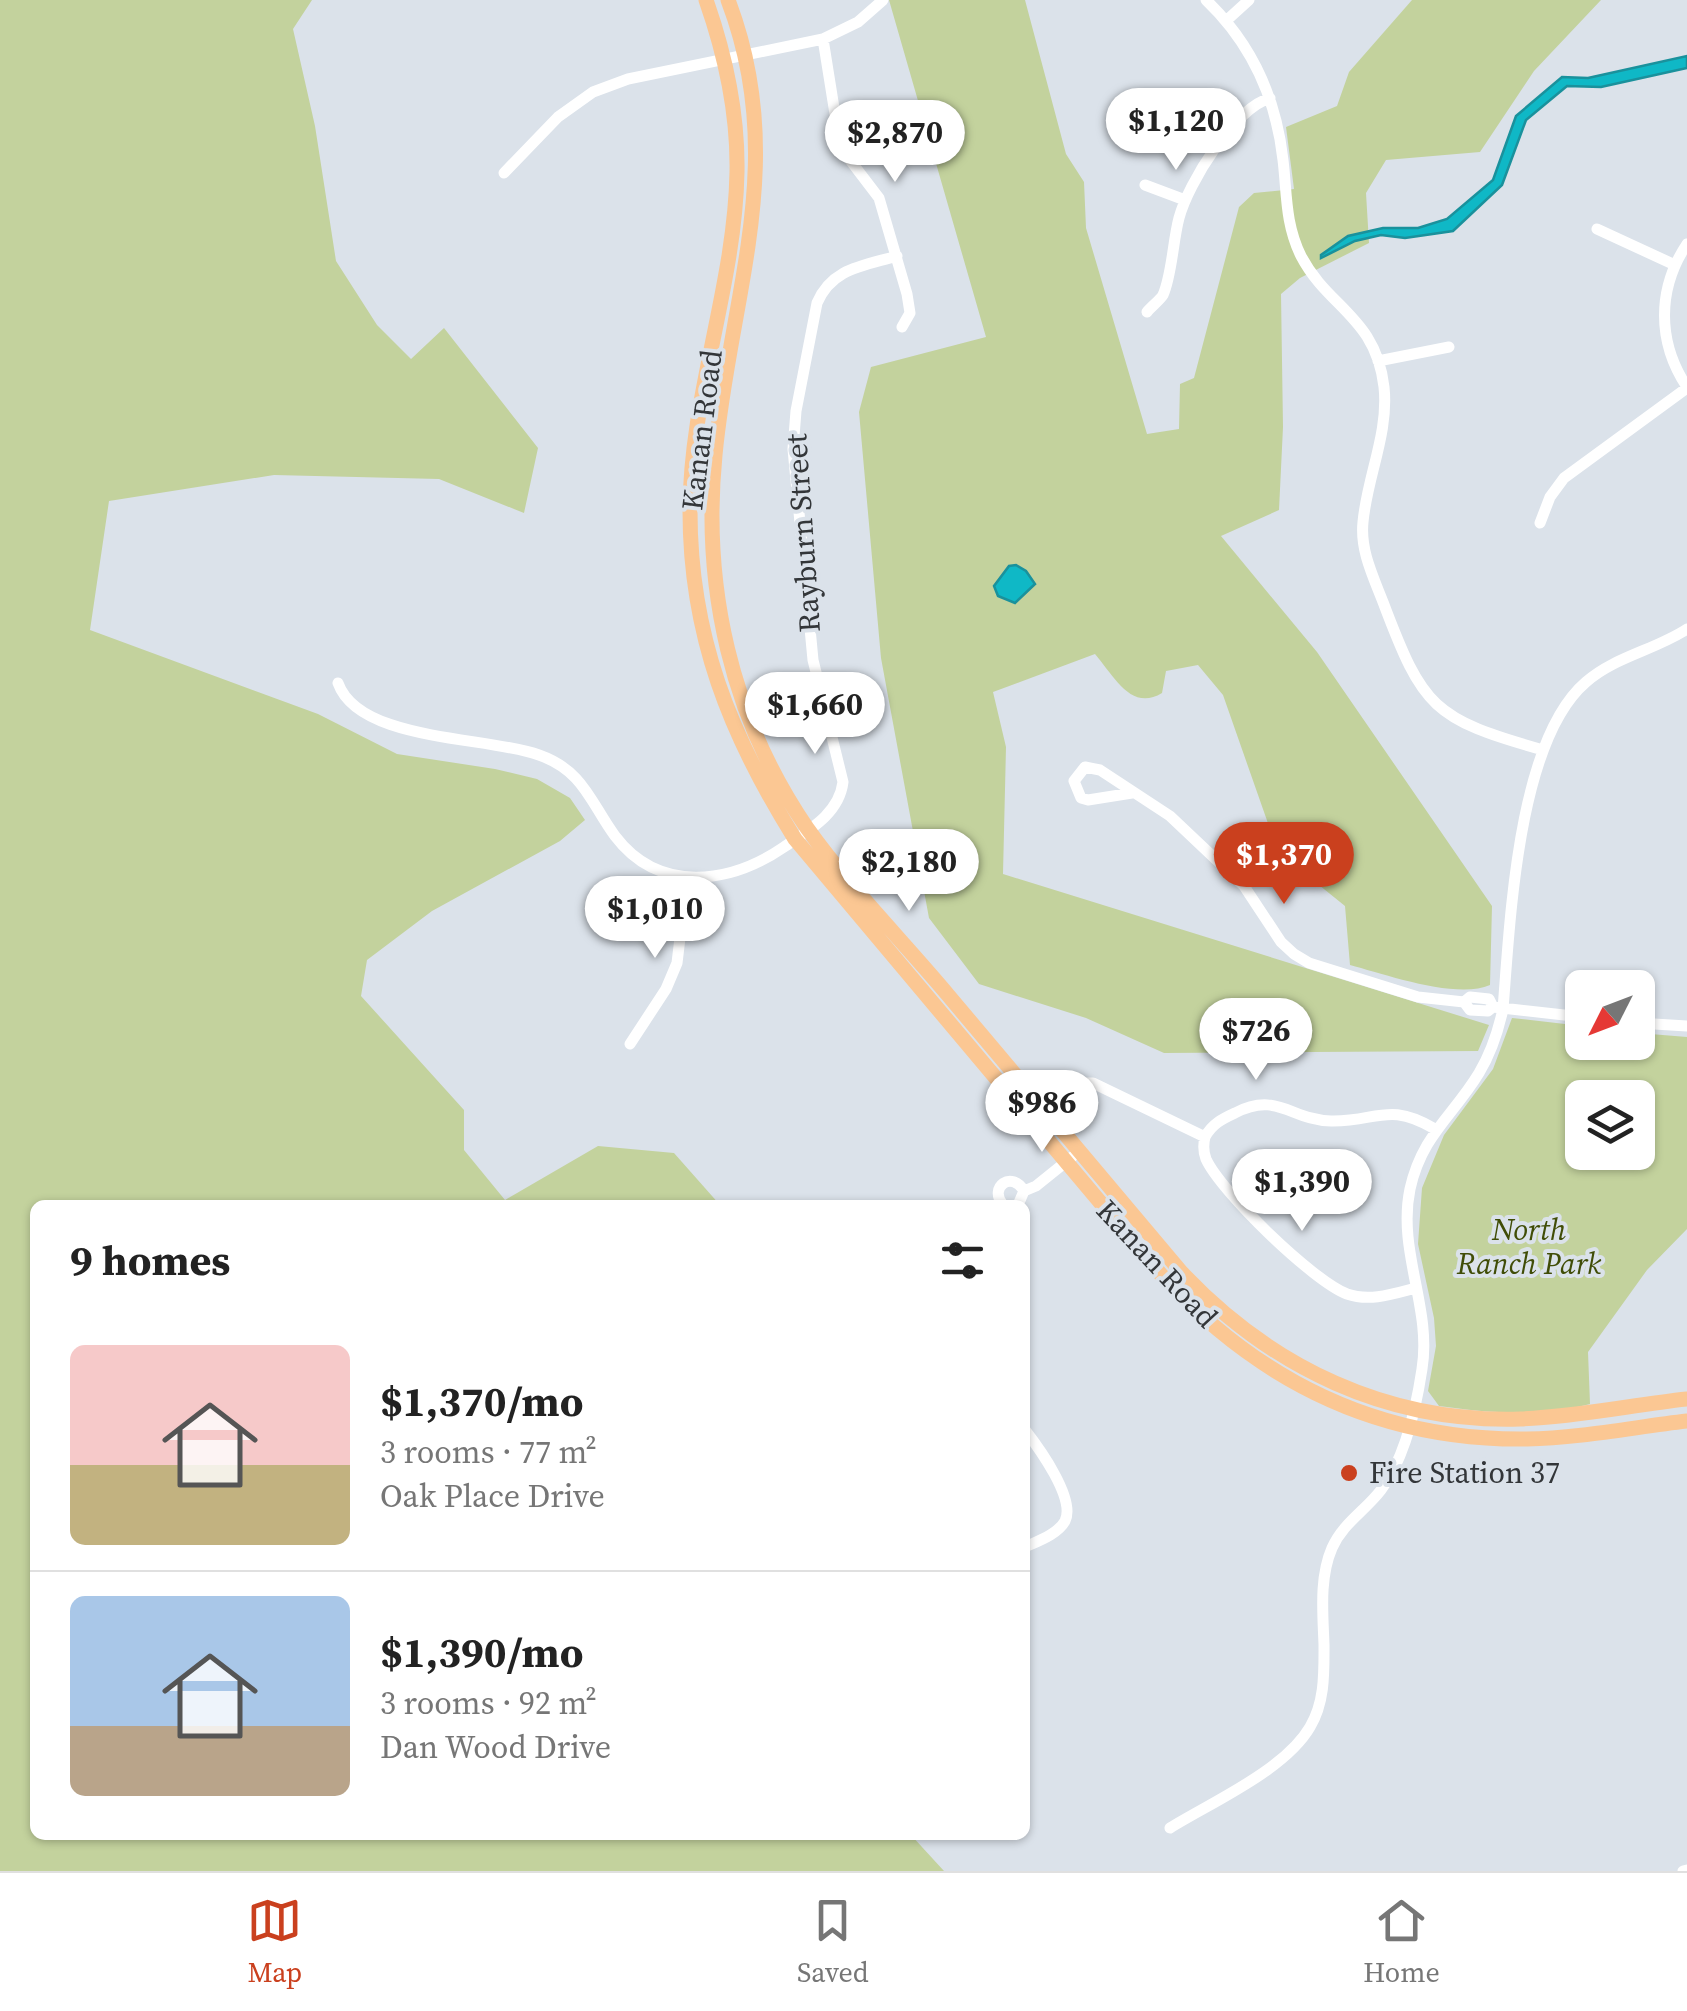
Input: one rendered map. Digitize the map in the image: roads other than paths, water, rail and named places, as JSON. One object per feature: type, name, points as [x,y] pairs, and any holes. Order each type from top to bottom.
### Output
[{"type":"main road","name":"Kanan Road","points":[[706,0],[731,96],[737,170],[726,272],[694,454],[690,509],[692,565],[703,635],[723,702],[757,777],[1072,1156],[1190,1307],[1263,1366],[1357,1412],[1446,1435],[1529,1439],[1687,1421]]},
{"type":"main road","name":"Kanan Road","points":[[728,0],[743,54],[754,131],[754,218],[715,455],[712,561],[722,630],[740,697],[802,834]]},
{"type":"main road","name":"Kanan Road","points":[[1072,1156],[1229,1319],[1301,1368],[1359,1394],[1412,1410],[1471,1419],[1524,1419],[1687,1399]]},
{"type":"street","points":[[504,173],[558,117],[594,92],[628,79],[824,39],[858,22],[883,0]]},
{"type":"street","points":[[1206,0],[1227,20],[1252,58],[1270,98],[1281,138],[1287,214],[1295,243],[1315,277],[1360,325],[1378,361],[1384,386],[1384,412],[1365,501],[1363,545],[1403,654],[1422,689],[1454,718],[1484,733],[1544,750]]},
{"type":"street","points":[[1227,20],[1249,0]]},
{"type":"street","points":[[824,39],[839,139],[879,198],[897,256],[910,313],[902,327]]},
{"type":"street","points":[[1147,312],[1162,295],[1184,200],[1239,116],[1253,104],[1270,98]]},
{"type":"street","points":[[1145,185],[1184,200]]},
{"type":"street","points":[[1597,229],[1675,264]]},
{"type":"street","points":[[1540,523],[1550,496],[1564,478],[1687,387],[1670,356],[1664,325],[1665,293],[1687,244]]},
{"type":"street","name":"Rayburn Street","points":[[338,683],[342,694],[360,711],[387,723],[526,751],[554,761],[586,788],[618,840],[639,861],[687,879],[746,869],[802,834],[834,808],[843,782],[813,660],[794,448],[796,412],[823,288],[842,272],[897,256]]},
{"type":"street","points":[[1378,361],[1448,347]]},
{"type":"street","points":[[1170,1828],[1278,1762],[1310,1727],[1324,1682],[1323,1583],[1328,1557],[1344,1528],[1390,1477],[1408,1428],[1422,1371],[1424,1339],[1406,1241],[1406,1214],[1414,1172],[1435,1129],[1478,1075],[1498,1032],[1516,866],[1544,750],[1561,710],[1590,678],[1687,629]]},
{"type":"street","points":[[1132,792],[1088,800],[1075,790],[1074,781],[1085,768],[1092,768],[1132,792],[1170,816],[1244,886],[1281,942],[1309,962],[1418,996],[1464,1002],[1470,1010],[1488,1012],[1498,1008],[1565,1015]]},
{"type":"street","points":[[630,1044],[666,990],[677,963],[687,879]]},
{"type":"street","points":[[1655,1024],[1687,1026]]},
{"type":"street","points":[[1075,1083],[1094,1084],[1205,1137]]},
{"type":"street","points":[[1416,1288],[1367,1298],[1330,1285],[1282,1245],[1224,1186],[1205,1157],[1205,1137],[1215,1124],[1253,1104],[1326,1121],[1401,1114],[1435,1129]]},
{"type":"street","points":[[1020,1200],[1024,1191],[1036,1186],[1072,1156]]},
{"type":"street","points":[[1000,1200],[997,1194],[1002,1183],[1015,1181],[1024,1191]]},
{"type":"street","points":[[1030,1437],[1068,1504],[1066,1520],[1057,1530],[1030,1544]]},
{"type":"water","points":[[1687,56],[1687,68],[1601,87],[1567,86],[1526,120],[1502,185],[1453,231],[1405,238],[1381,235],[1355,241],[1321,258],[1348,236],[1383,228],[1418,228],[1447,219],[1493,180],[1516,116],[1562,77],[1588,78]]},
{"type":"water","points":[[1016,565],[1035,584],[1015,603],[998,596],[994,586],[1009,566]]},
{"type":"place","name":"Fire Station 37","points":[[1349,1473]]},
{"type":"park label","name":"North Ranch Park","points":[[1529,1247]]}]
